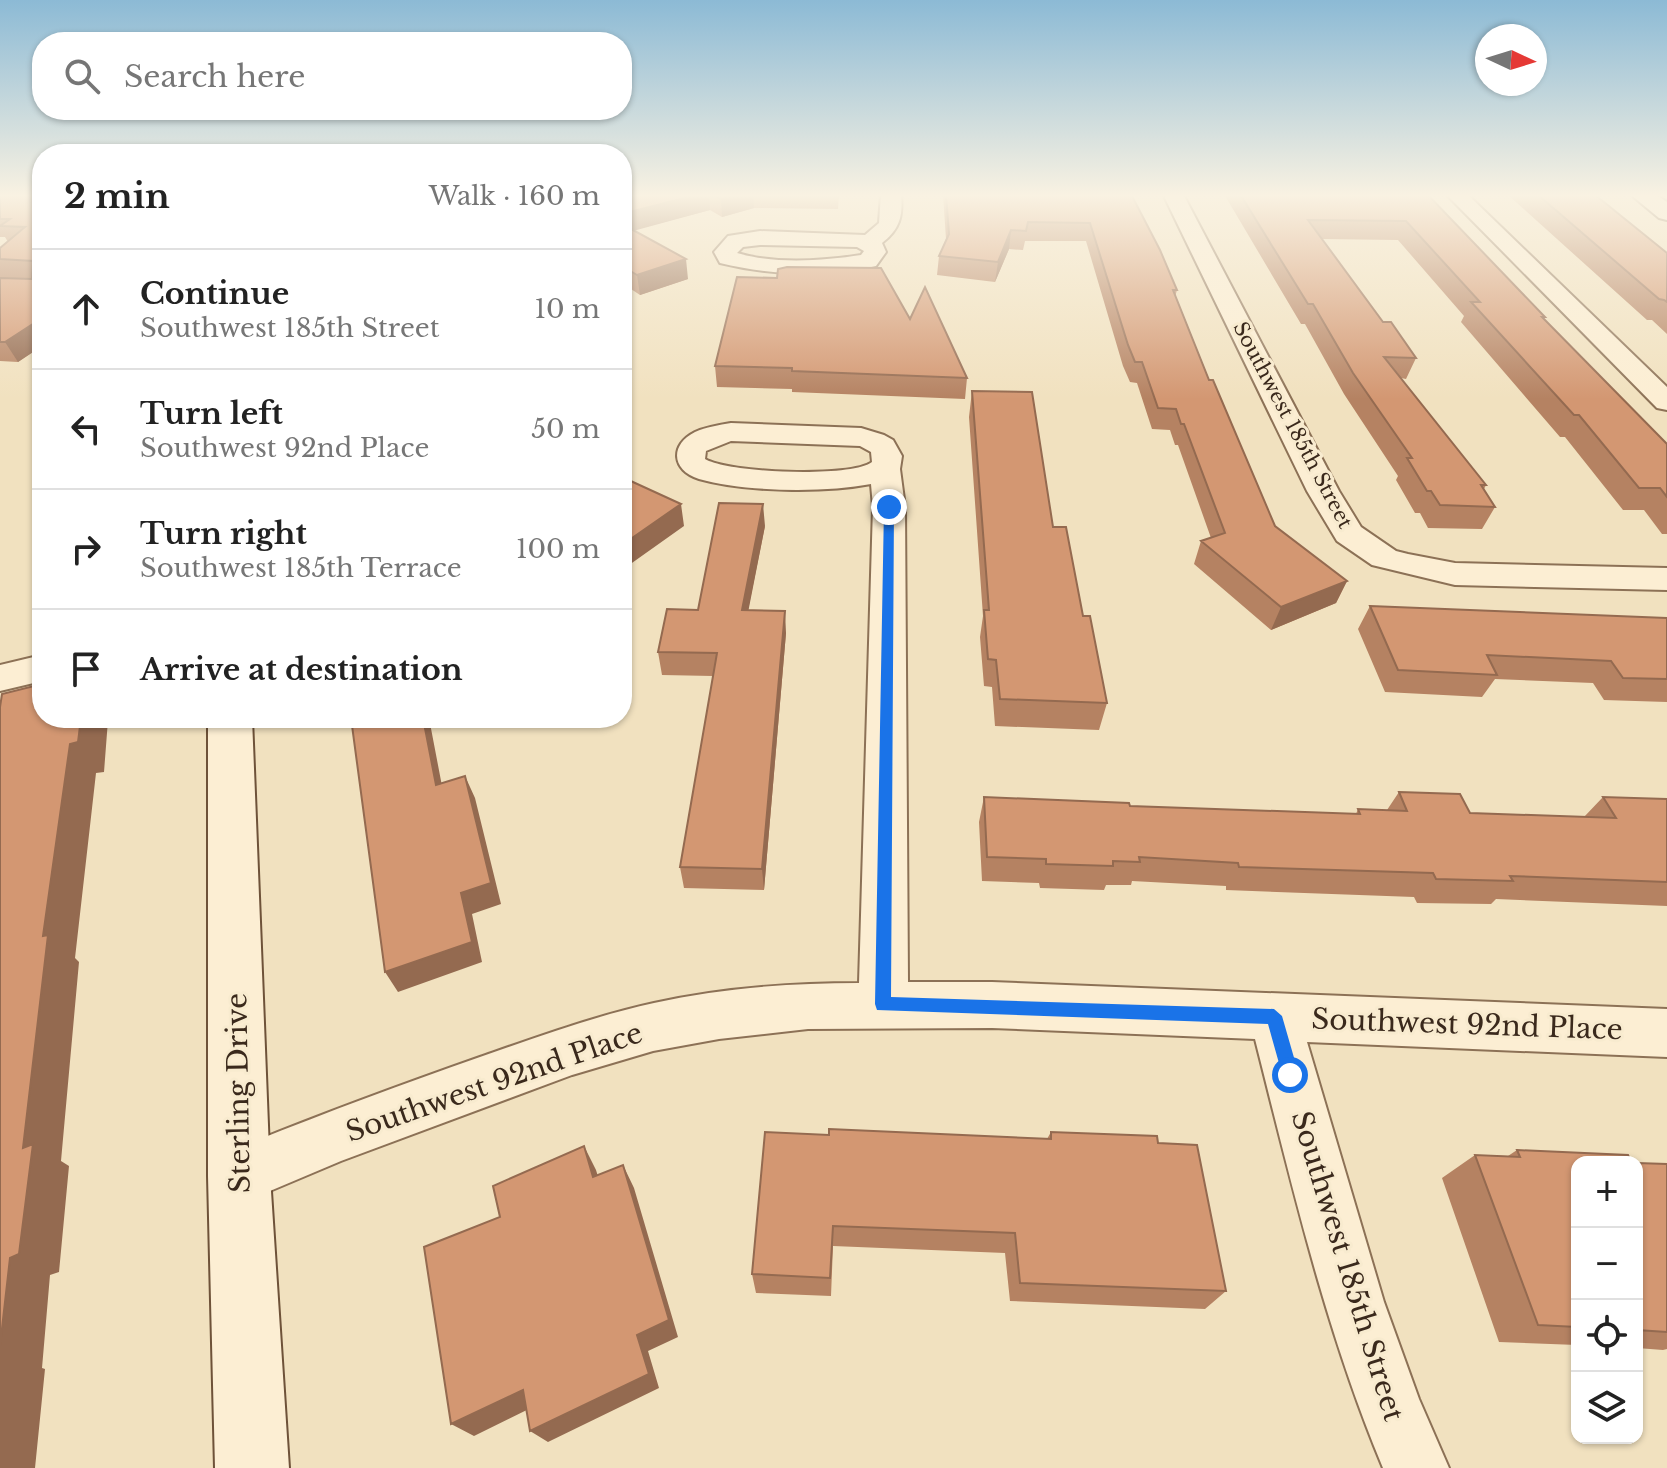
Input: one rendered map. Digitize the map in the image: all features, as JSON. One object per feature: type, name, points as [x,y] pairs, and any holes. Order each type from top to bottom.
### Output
[{"type":"street","points":[[748,263],[859,263]]},
{"type":"street","name":"Southwest 185th Street","points":[[1208,263],[1338,519],[1349,534],[1384,558],[1455,574],[1667,579]]},
{"type":"street","points":[[1525,263],[1667,402]]},
{"type":"street","points":[[883,1004],[889,507],[886,449],[881,443],[844,435],[715,433],[696,441],[688,459],[692,466],[701,471],[723,475],[843,479],[874,475],[885,469]]},
{"type":"street","points":[[0,678],[32,670]]},
{"type":"street","name":"Sterling Drive","points":[[230,728],[239,1176],[252,1468]]},
{"type":"street","name":"Southwest 92nd Place","points":[[239,1176],[337,1135],[530,1065],[653,1027],[719,1015],[808,1006],[992,1005],[1667,1033]]},
{"type":"street","name":"Southwest 185th Street","points":[[1274,1016],[1366,1337],[1397,1427],[1416,1468]]},
{"type":"building","points":[[632,263],[675,263],[637,275],[632,272]]},
{"type":"building","points":[[1102,263],[1165,263],[1209,380],[1213,380],[1275,526],[1347,581],[1281,607],[1201,541],[1225,533],[1184,424],[1181,424],[1176,409],[1158,408],[1142,362],[1135,362]]},
{"type":"building","points":[[1282,263],[1339,263],[1383,322],[1391,322],[1416,358],[1384,357],[1486,485],[1481,485],[1495,507],[1440,505],[1431,491],[1427,491],[1407,458],[1412,458],[1353,373],[1313,304],[1308,304]]},
{"type":"building","points":[[1444,263],[1493,263],[1667,444],[1667,497],[1660,488],[1639,488],[1579,415],[1574,415],[1471,302],[1480,302]]},
{"type":"building","points":[[1617,263],[1667,263],[1667,302],[1659,299]]},
{"type":"building","points":[[881,268],[910,319],[925,287],[967,378],[715,366],[737,277],[777,278],[778,269]]},
{"type":"building","points":[[0,278],[32,279],[32,324],[5,342],[0,342]]},
{"type":"building","points":[[972,391],[1032,392],[1053,527],[1066,527],[1083,616],[1090,616],[1107,703],[1000,699],[996,660],[988,659],[984,610],[989,610]]},
{"type":"building","points":[[632,482],[681,504],[632,538]]},
{"type":"building","points":[[719,503],[763,504],[742,610],[785,611],[762,869],[680,867],[717,653],[658,652],[667,609],[698,610]]},
{"type":"building","points":[[1370,606],[1667,618],[1667,679],[1623,678],[1611,661],[1487,655],[1497,675],[1398,670]]},
{"type":"building","points":[[32,686],[32,728],[80,728],[78,742],[70,744],[43,936],[48,935],[23,1148],[33,1144],[19,1254],[10,1258],[0,1346],[0,707],[2,694]]},
{"type":"building","points":[[352,728],[425,728],[436,785],[465,776],[491,883],[461,893],[472,942],[385,972]]},
{"type":"building","points":[[1399,792],[1460,794],[1470,813],[1616,818],[1603,797],[1667,799],[1667,882],[1510,876],[1513,881],[1436,879],[1433,873],[1239,867],[1238,863],[1139,857],[1140,862],[1113,861],[1113,866],[1046,864],[1046,859],[987,857],[984,797],[1360,814],[1358,809],[1407,811]]},
{"type":"building","points":[[829,1129],[1051,1139],[1051,1132],[1157,1136],[1158,1143],[1197,1145],[1226,1291],[1020,1283],[1015,1233],[833,1226],[830,1278],[752,1274],[765,1132],[829,1135]]},
{"type":"building","points":[[584,1146],[593,1177],[623,1165],[669,1320],[637,1335],[649,1374],[530,1431],[523,1390],[451,1424],[424,1247],[500,1217],[493,1186]]},
{"type":"building","points":[[1517,1150],[1628,1156],[1571,1156],[1571,1327],[1538,1325],[1475,1155],[1520,1157]]},
{"type":"building","points":[[1643,1163],[1667,1164],[1667,1332],[1643,1330]]},
{"type":"route","points":[[889,507],[883,1004],[1274,1016],[1290,1075]]}]
